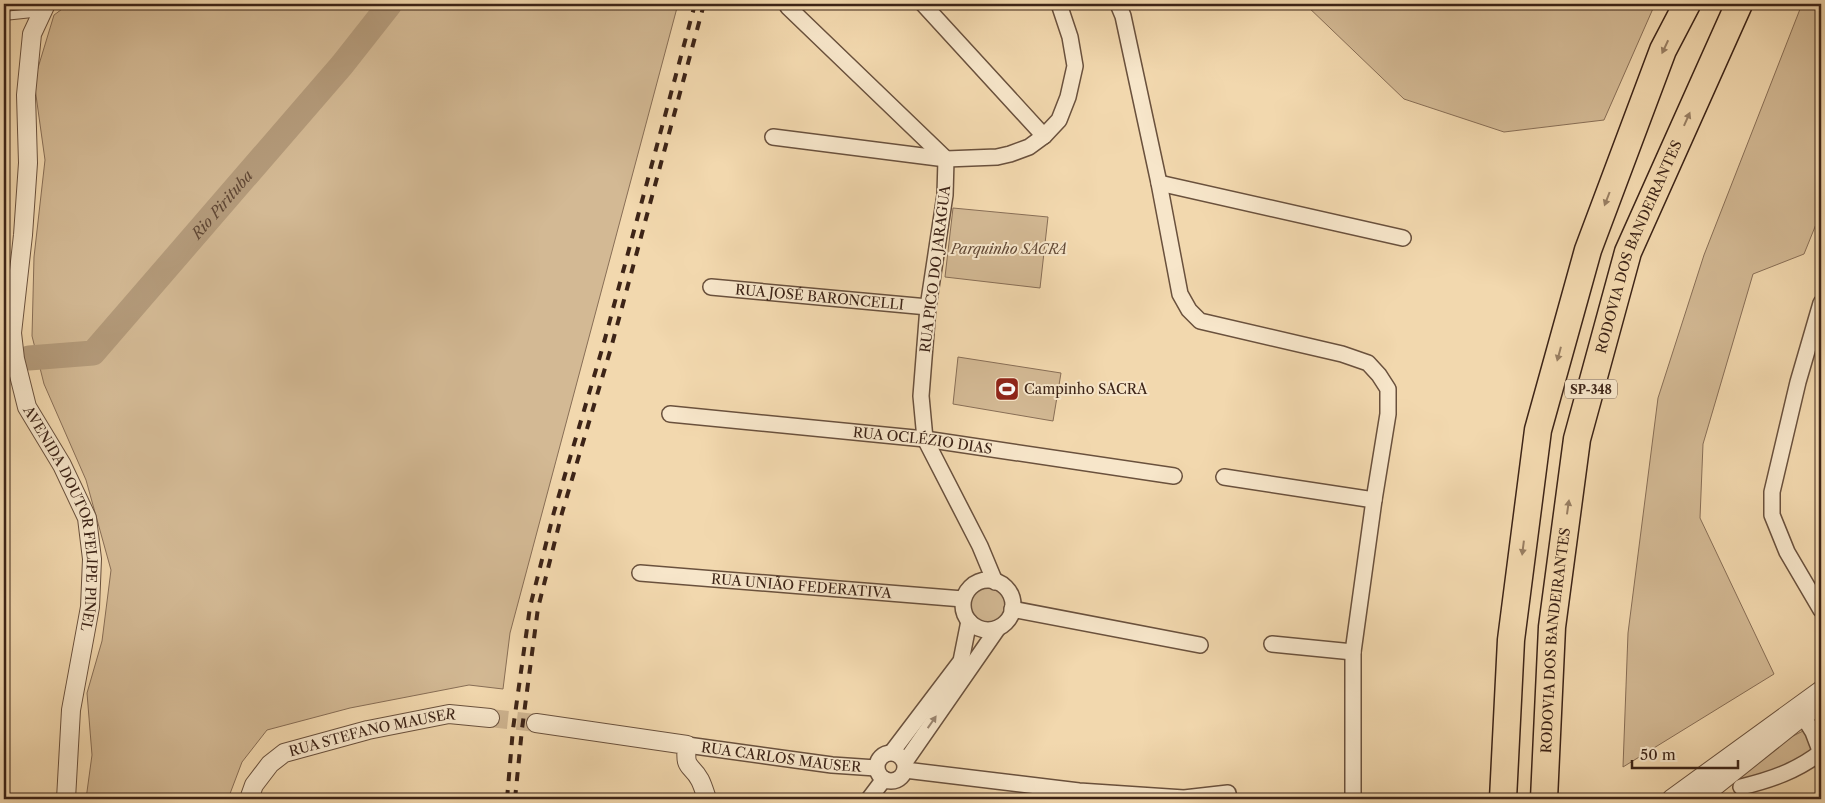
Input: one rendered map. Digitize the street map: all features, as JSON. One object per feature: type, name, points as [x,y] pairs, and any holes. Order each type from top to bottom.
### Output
[{"type":"highway","name":"SP-348","points":[[1503,799],[1511,640],[1538,430],[1588,250],[1664,50],[1687,4]]},
{"type":"highway","name":"RODOVIA DOS BANDEIRANTES","points":[[1544,799],[1552,627],[1577,439],[1628,252],[1739,4]]},
{"type":"street","points":[[923,4],[1044,136]]},
{"type":"street","points":[[773,137],[946,159],[996,157],[1010,154],[1029,146],[1044,136],[1059,120],[1068,97],[1075,66],[1070,37],[1059,4]]},
{"type":"street","points":[[1118,4],[1123,16],[1160,183],[1180,294],[1190,310],[1200,321],[1342,354],[1368,363],[1379,374],[1388,390],[1388,414],[1353,652],[1353,799]]},
{"type":"street","points":[[788,7],[946,159]]},
{"type":"street","name":"AVENIDA DOUTOR FELIPE PINEL","points":[[44,8],[32,34],[26,95],[28,163],[23,235],[12,333],[15,359],[27,407],[62,465],[87,518],[92,559],[90,607],[71,710],[66,799]]},
{"type":"street","name":"RUA PICO DO JARAGUA","points":[[946,159],[944,195],[928,307],[921,396],[925,439],[980,546],[995,582]]},
{"type":"street","points":[[1160,183],[1403,238]]},
{"type":"street","name":"RUA JOSÉ BARONCELLI","points":[[711,287],[928,307]]},
{"type":"street","points":[[1821,303],[1796,391],[1772,492],[1772,515],[1787,552],[1821,610]]},
{"type":"street","name":"RUA OCLÉZIO DIAS","points":[[670,414],[925,439],[1174,476]]},
{"type":"street","points":[[1224,477],[1374,500]]},
{"type":"street","name":"RUA UNIÃO FEDERATIVA","points":[[640,573],[964,599]]},
{"type":"street","points":[[869,799],[880,773],[880,758],[892,752],[962,661],[968,622],[963,607],[967,592],[972,586],[987,580],[1003,586],[1009,592],[1012,600],[1010,617],[998,628],[905,766],[902,776],[895,780],[880,773]]},
{"type":"street","points":[[1012,609],[1200,645]]},
{"type":"street","points":[[968,622],[982,630],[998,628]]},
{"type":"street","points":[[1272,644],[1353,652]]},
{"type":"street","points":[[1671,799],[1821,690]]},
{"type":"street","points":[[1699,799],[1803,716],[1821,705]]},
{"type":"street","name":"RUA STEFANO MAUSER","points":[[249,799],[254,785],[270,764],[284,753],[368,730],[449,714],[490,718]]},
{"type":"street","points":[[1741,786],[1772,779],[1806,763],[1821,753],[1813,732],[1803,716]]},
{"type":"street","points":[[536,723],[687,745],[686,759],[688,767],[700,779],[707,799]]},
{"type":"street","name":"RUA CARLOS MAUSER","points":[[687,745],[880,773]]},
{"type":"street","points":[[892,752],[901,757],[905,766]]},
{"type":"street","points":[[905,766],[1076,795],[1184,798],[1228,793]]},
{"type":"lane","points":[[4,16],[44,8]]},
{"type":"green space","points":[[69,4],[678,4],[510,633],[503,689],[469,685],[350,708],[267,730],[242,762],[228,799],[86,799],[92,755],[87,693],[102,641],[111,570],[86,480],[44,384],[32,336],[34,257],[45,160],[34,81],[54,15]]},
{"type":"green space","points":[[1305,4],[1655,4],[1604,120],[1504,132],[1404,99]]},
{"type":"green space","points":[[1802,4],[1821,4],[1821,212],[1804,254],[1753,274],[1703,444],[1700,518],[1774,674],[1623,767],[1628,633],[1658,398],[1704,255]]},
{"type":"green space","name":"Parquinho SACRA","points":[[953,208],[1048,217],[1040,288],[945,277]]},
{"type":"green space","name":"Campinho SACRA","points":[[958,357],[1061,373],[1053,421],[953,404]]},
{"type":"green space","points":[[987,587],[994,588],[1000,593],[1005,599],[1005,613],[1000,619],[994,624],[987,625],[980,624],[974,619],[969,613],[968,606],[969,599],[974,593],[980,588]]},
{"type":"green space","points":[[1807,729],[1815,748],[1795,765],[1739,780],[1733,777],[1783,741]]},
{"type":"waterway","name":"Rio Pirituba","points":[[29,358],[93,353],[342,65],[390,4]]},
{"type":"tunnel","points":[[490,718],[536,723]]},
{"type":"railway","points":[[507,799],[513,729],[530,607],[554,512],[603,346],[695,4]]},
{"type":"railway","points":[[515,799],[538,608],[562,513],[611,348],[704,4]]},
{"type":"place","name":"Campinho SACRA","points":[[1007,389]]}]
